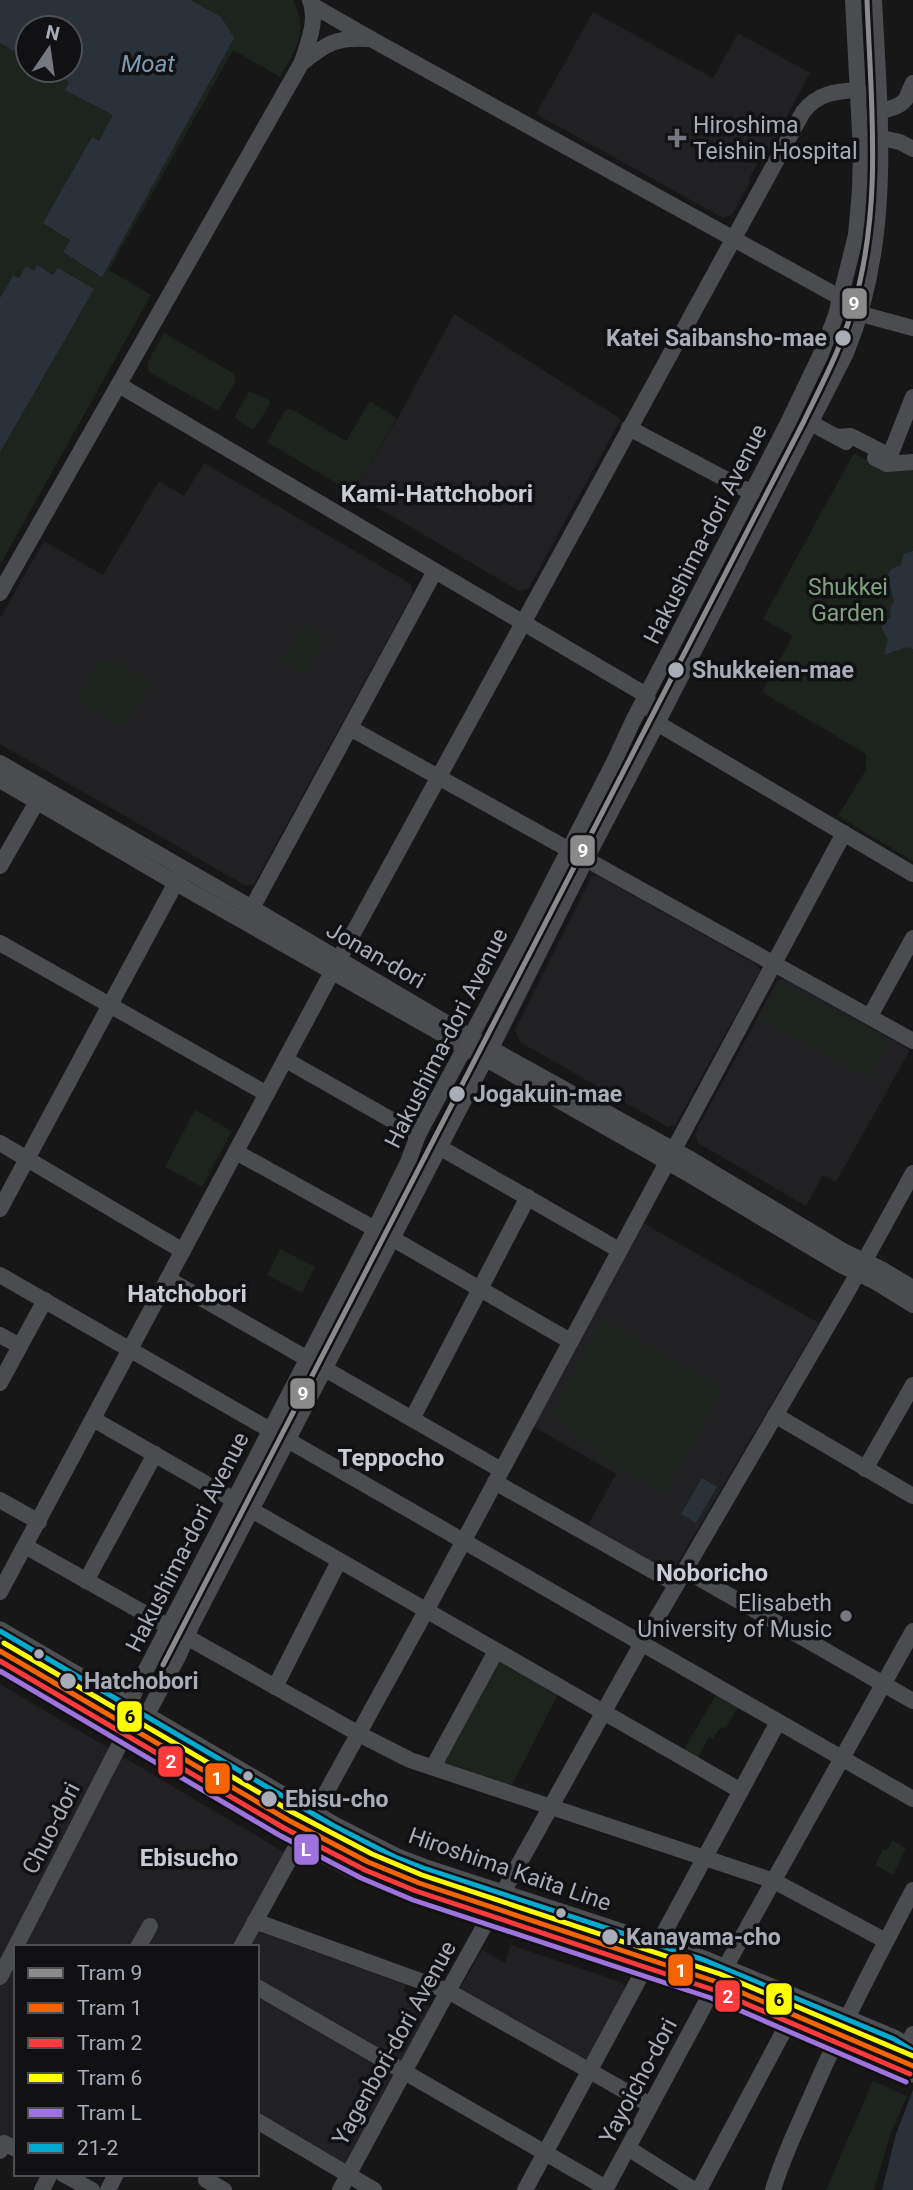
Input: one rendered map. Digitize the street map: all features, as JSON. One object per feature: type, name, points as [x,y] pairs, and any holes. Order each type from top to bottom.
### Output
[{"type":"main road","name":"Hiroshima Kaita Line","points":[[0,1631],[315,1815],[395,1857],[725,1968],[911,2044]]},
{"type":"main road","points":[[0,1664],[300,1841],[380,1881],[711,1993],[886,2066],[913,2073]]},
{"type":"street","name":"Hakushima-dori Avenue","points":[[137,1712],[142,1678],[375,1229],[408,1162],[418,1135],[613,764],[811,377],[836,315],[856,235],[860,190],[860,137],[853,0]]},
{"type":"street","name":"Hakushima-dori Avenue","points":[[123,1738],[137,1712],[167,1678],[846,353],[861,313],[877,238],[880,138],[874,0]]},
{"type":"street","points":[[311,2],[371,39],[841,298],[861,313],[913,328]]},
{"type":"street","points":[[0,593],[302,62],[312,29],[311,2]]},
{"type":"street","points":[[302,62],[324,45],[334,41],[371,39]]},
{"type":"street","points":[[913,83],[905,100],[896,107],[879,110],[860,137],[900,142],[913,149]]},
{"type":"street","points":[[0,1592],[336,965],[808,105],[829,93],[858,90],[879,110]]},
{"type":"street","points":[[884,321],[895,330],[913,337]]},
{"type":"street","points":[[119,385],[646,695],[657,723],[913,874]]},
{"type":"street","points":[[837,437],[851,436],[886,454],[891,453],[913,397]]},
{"type":"street","points":[[811,423],[887,464],[905,463],[913,419]]},
{"type":"street","points":[[629,428],[752,493]]},
{"type":"street","points":[[252,908],[435,571]]},
{"type":"street","points":[[350,729],[913,1041]]},
{"type":"street","name":"Jonan-dori","points":[[0,763],[41,795],[176,883],[336,965],[669,1156],[685,1172],[839,1264],[861,1267],[913,1288]]},
{"type":"street","name":"Jonan-dori","points":[[0,780],[41,795],[184,869],[252,908],[336,965]]},
{"type":"street","points":[[0,866],[41,795]]},
{"type":"street","points":[[243,1945],[426,1611],[844,833]]},
{"type":"street","points":[[0,1209],[184,869]]},
{"type":"street","points":[[870,1016],[913,938]]},
{"type":"street","points":[[0,943],[267,1094]]},
{"type":"street","points":[[286,1060],[418,1135]]},
{"type":"street","points":[[0,1143],[183,1251]]},
{"type":"street","points":[[439,1147],[619,1250]]},
{"type":"street","points":[[236,1152],[570,1341]]},
{"type":"street","name":"Yagenbori-dori Avenue","points":[[340,2190],[642,1644],[912,1176]]},
{"type":"street","points":[[412,1419],[528,1197]]},
{"type":"street","name":"Jonan-dori","points":[[861,1267],[913,1305]]},
{"type":"street","points":[[0,1275],[913,1799]]},
{"type":"street","points":[[168,1279],[412,1419],[498,1476],[676,1584]]},
{"type":"street","points":[[0,1383],[45,1300]]},
{"type":"street","points":[[0,1335],[20,1346]]},
{"type":"street","points":[[865,1469],[913,1385]]},
{"type":"street","points":[[775,1415],[913,1496]]},
{"type":"street","points":[[93,1419],[741,1791]]},
{"type":"street","points":[[86,1581],[155,1454]]},
{"type":"street","points":[[0,1500],[39,1522]]},
{"type":"street","points":[[25,1546],[410,1760],[774,1881],[886,1941]]},
{"type":"street","points":[[275,1686],[339,1561]]},
{"type":"street","points":[[685,1570],[913,1701]]},
{"type":"street","name":"Yayoicho-dori","points":[[606,2189],[711,1993],[913,1631]]},
{"type":"street","points":[[432,1768],[496,1651]]},
{"type":"street","points":[[525,2190],[778,1722]]},
{"type":"street","name":"Chuo-dori","points":[[17,1945],[123,1738]]},
{"type":"street","points":[[774,2190],[799,2124],[846,2018],[886,1941],[906,1921],[913,1890]]},
{"type":"street","points":[[255,1921],[448,1991],[650,2105]]},
{"type":"street","points":[[139,1945],[150,1926]]},
{"type":"street","name":"Chuo-dori","points":[[1,1976],[14,1951]]},
{"type":"street","points":[[259,1988],[606,2189]]},
{"type":"street","points":[[699,2190],[787,2025]]},
{"type":"street","points":[[259,2122],[374,2190]]},
{"type":"street","points":[[0,2151],[4,2143],[14,2148]]},
{"type":"street","points":[[628,2148],[694,2190]]},
{"type":"street","points":[[67,2176],[92,2190]]},
{"type":"street","points":[[205,2181],[224,2190]]},
{"type":"shaded area","name":"Hiroshima Teishin Hospital","points":[[593,12],[713,78],[738,33],[810,73],[763,161],[758,162],[732,215],[723,218],[536,114]]},
{"type":"shaded area","points":[[454,314],[621,419],[528,589],[519,591],[353,493],[399,416]]},
{"type":"shaded area","points":[[204,463],[411,584],[413,593],[254,884],[246,886],[0,744],[0,618],[44,541],[103,575],[159,481],[184,496]]},
{"type":"shaded area","points":[[597,875],[759,966],[760,971],[675,1125],[668,1127],[520,1042],[515,1030],[592,876]]},
{"type":"shaded area","points":[[783,978],[910,1050],[836,1182],[823,1175],[806,1206],[698,1143],[695,1133],[778,980]]},
{"type":"shaded area","points":[[643,1223],[819,1323],[674,1569],[669,1571],[588,1525],[616,1474],[534,1427]]},
{"type":"shaded area","points":[[0,1684],[289,1855],[252,1921],[408,1981],[403,1991],[435,2010],[347,2172],[259,2119],[259,1945],[14,1945],[14,2144],[0,2136]]},
{"type":"shaded area","points":[[511,1945],[623,1983],[626,1989],[589,2058],[582,2060],[462,1994],[461,1987],[482,1950],[505,1963]]},
{"type":"green space","points":[[0,0],[293,0],[298,11],[300,31],[295,49],[280,77],[233,50],[109,270],[151,295],[0,565]]},
{"type":"green space","points":[[164,333],[233,373],[236,381],[218,411],[149,372],[147,363]]},
{"type":"green space","points":[[249,391],[269,400],[270,404],[252,429],[235,416]]},
{"type":"green space","points":[[370,401],[397,418],[353,493],[267,442],[286,409],[293,410],[346,441]]},
{"type":"green space","name":"Shukkei Garden","points":[[854,453],[888,471],[913,469],[913,861],[838,816],[866,770],[866,754],[762,692],[793,636],[763,619]]},
{"type":"green space","points":[[303,625],[325,637],[304,674],[282,662]]},
{"type":"green space","points":[[101,659],[109,659],[148,681],[149,685],[124,728],[77,701]]},
{"type":"green space","points":[[782,982],[889,1041],[869,1078],[761,1020]]},
{"type":"green space","points":[[195,1110],[232,1131],[202,1187],[165,1167]]},
{"type":"green space","points":[[280,1249],[315,1267],[302,1293],[267,1275]]},
{"type":"green space","points":[[602,1320],[724,1389],[721,1389],[712,1410],[664,1494],[597,1456],[600,1451],[559,1424],[553,1412]]},
{"type":"green space","points":[[496,1661],[501,1661],[558,1694],[510,1789],[444,1766],[441,1760]]},
{"type":"green space","points":[[716,1695],[738,1707],[726,1727],[719,1729],[713,1739],[709,1737],[697,1759],[683,1751]]},
{"type":"green space","points":[[892,1840],[906,1848],[893,1875],[875,1865],[883,1849],[887,1850]]},
{"type":"green space","points":[[873,2081],[907,2096],[889,2138],[874,2190],[826,2190]]},
{"type":"water","name":"Moat","points":[[0,0],[190,0],[221,17],[234,38],[102,277],[63,252],[70,240],[43,223],[92,137],[99,141],[113,115],[65,90],[68,84],[84,84],[84,14],[14,14],[14,51],[0,43]]},
{"type":"water","points":[[37,265],[53,275],[58,268],[94,289],[0,452],[0,298],[13,276],[19,278],[26,266],[34,271]]},
{"type":"water","points":[[913,551],[913,649],[907,647],[884,655],[888,640],[881,627],[891,616],[890,609],[894,601],[887,575],[891,569],[901,565],[904,554]]},
{"type":"water","points":[[702,1478],[717,1487],[696,1523],[681,1514]]},
{"type":"water","points":[[913,2090],[913,2190],[882,2190],[896,2134]]},
{"type":"tram line","name":"9","points":[[163,1665],[804,421],[837,352],[853,308],[862,270],[872,194],[867,0]]},
{"type":"tram line","name":"6","points":[[4,1643],[292,1812],[372,1854],[422,1875],[720,1974],[913,2056]]},
{"type":"tram line","name":"1","points":[[0,1651],[288,1820],[368,1862],[419,1883],[717,1982],[913,2066]]},
{"type":"tram line","name":"2","points":[[0,1661],[284,1828],[365,1870],[416,1891],[714,1990],[910,2074]]},
{"type":"tram line","name":"L","points":[[0,1671],[279,1835],[361,1878],[413,1900],[711,1998],[906,2082]]},
{"type":"transit line","name":"21-2","points":[[0,1631],[334,1826],[395,1857],[704,1960],[894,2039],[913,2051]]},
{"type":"place","name":"Hiroshima Teishin Hospital","points":[[677,138]]},
{"type":"place","name":"Katei Saibansho-mae","points":[[843,338]]},
{"type":"place","name":"Shukkeien-mae","points":[[676,670]]},
{"type":"place","name":"Jogakuin-mae","points":[[457,1094]]},
{"type":"place","name":"Elisabeth University of Music","points":[[846,1616]]},
{"type":"place","name":"Hatchobori","points":[[68,1681]]},
{"type":"place","name":"Ebisu-cho","points":[[269,1799]]},
{"type":"place","name":"Kanayama-cho","points":[[610,1937]]},
{"type":"district","name":"Kami-Hattchobori","points":[[437,494]]},
{"type":"district","name":"Hatchobori","points":[[187,1294]]},
{"type":"district","name":"Teppocho","points":[[391,1458]]},
{"type":"district","name":"Noboricho","points":[[712,1573]]},
{"type":"district","name":"Ebisucho","points":[[189,1858]]}]
